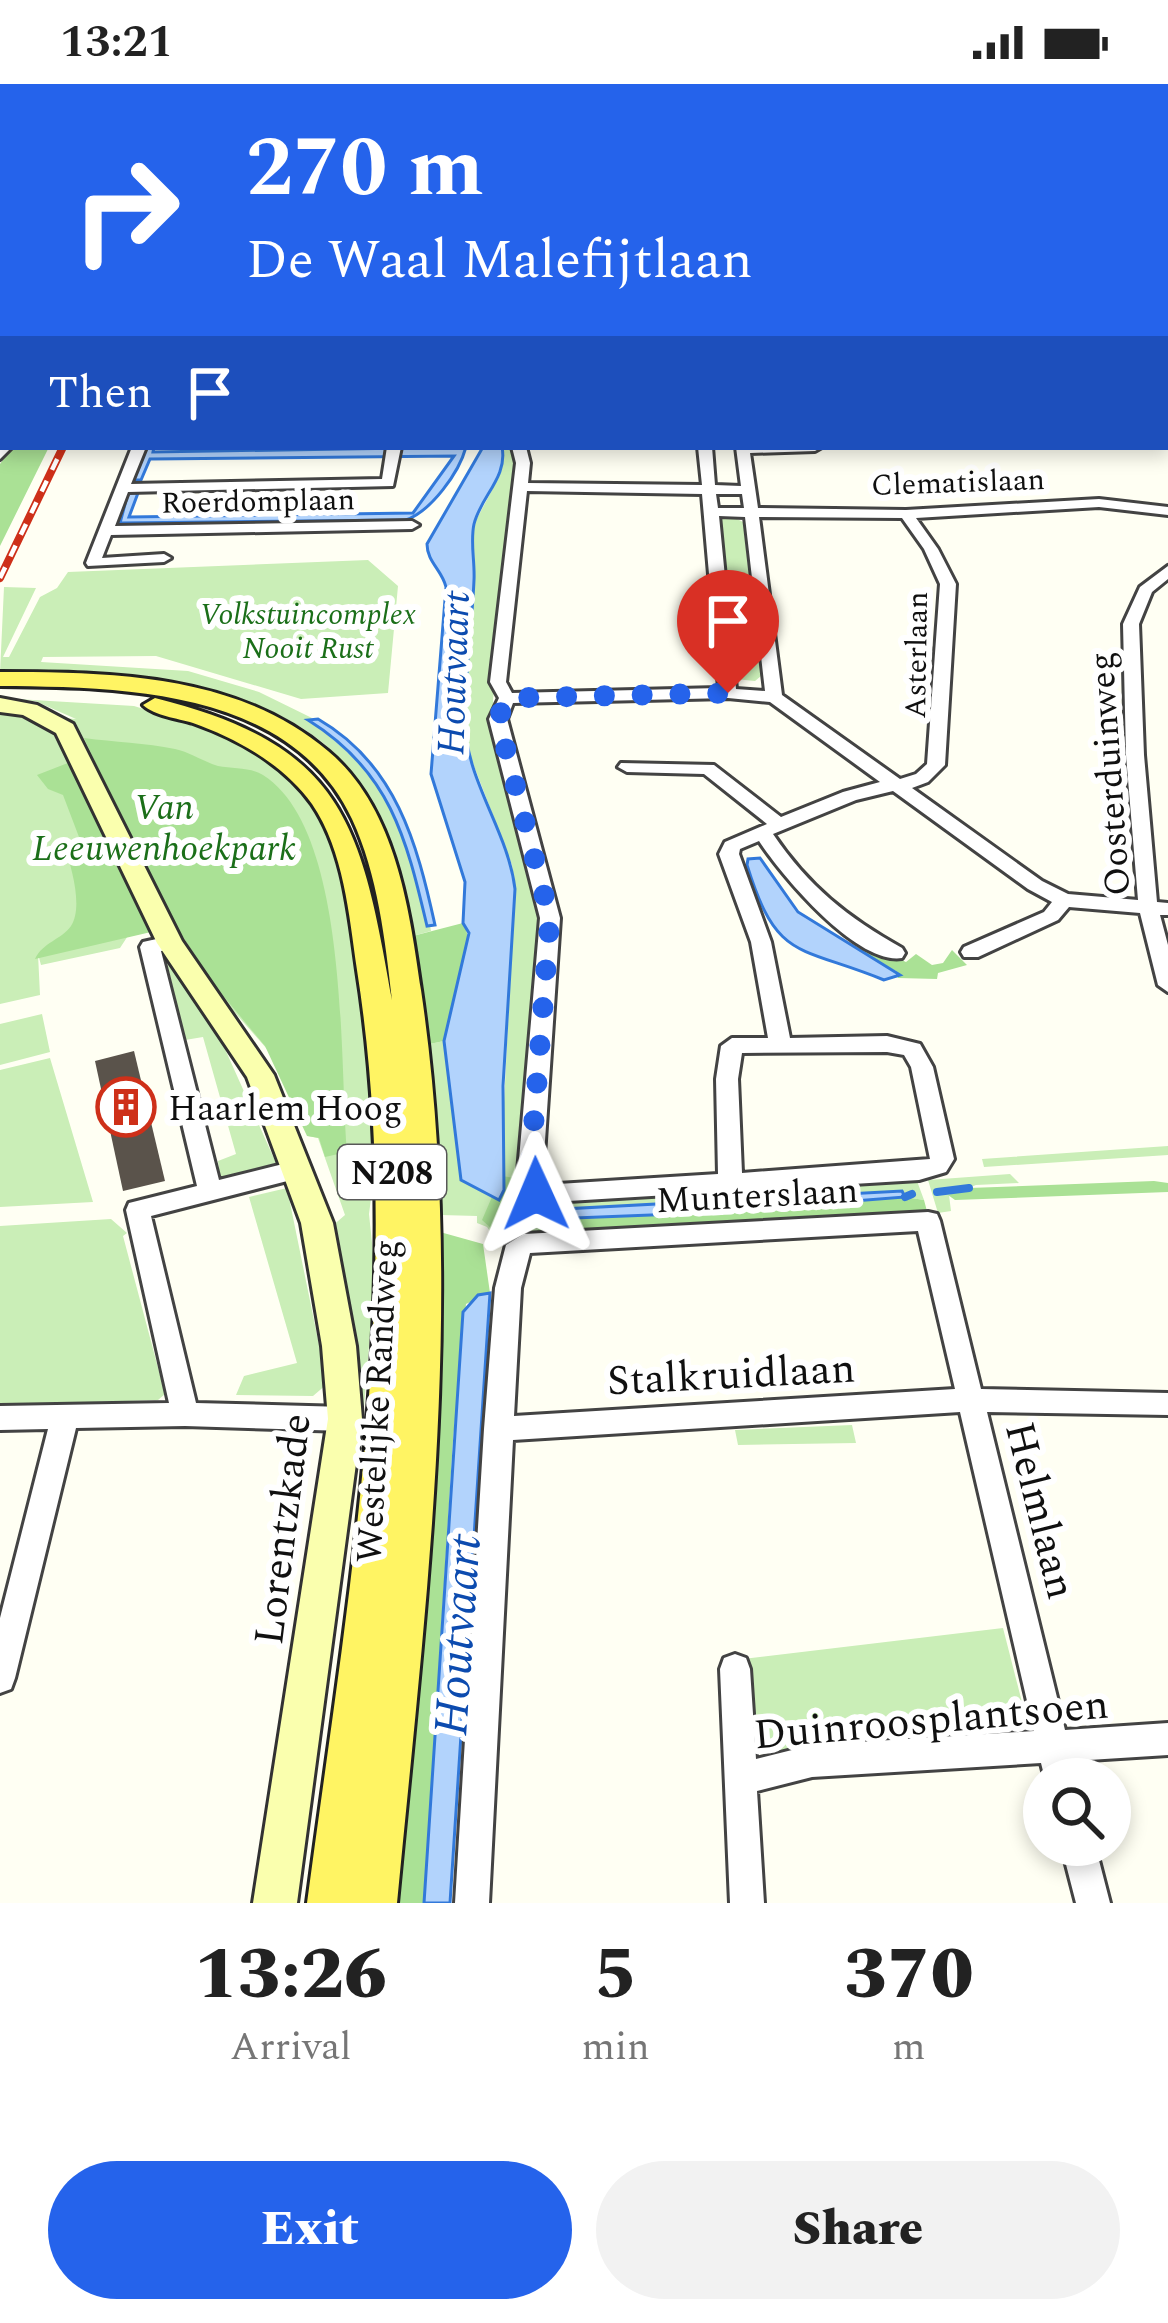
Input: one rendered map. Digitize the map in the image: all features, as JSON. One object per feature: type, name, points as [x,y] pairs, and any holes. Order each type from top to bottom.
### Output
[{"type":"main road","name":"Westelijke Randweg","points":[[0,679],[146,684],[242,709],[296,739],[339,776],[367,819],[381,862],[411,1007],[427,1204],[418,1447],[373,1903]]},
{"type":"main road","name":"Westelijke Randweg","points":[[0,692],[129,699],[178,710],[243,734],[293,768],[317,794],[335,819],[350,856],[377,979],[390,1100],[393,1277],[383,1455],[331,1903]]},
{"type":"street","points":[[138,450],[93,563],[164,558]]},
{"type":"street","points":[[507,698],[498,682],[520,487],[519,450]]},
{"type":"street","points":[[705,450],[728,693]]},
{"type":"street","points":[[743,450],[774,697]]},
{"type":"street","points":[[122,488],[388,483],[393,452]]},
{"type":"street","points":[[520,487],[747,490]]},
{"type":"street","name":"Clematislaan","points":[[710,512],[906,514],[1099,503],[1168,511]]},
{"type":"street","name":"Asterlaan","points":[[902,785],[929,776],[936,765],[948,623],[948,584],[906,514]]},
{"type":"street","name":"Roerdomplaan","points":[[106,530],[412,525]]},
{"type":"street","name":"Oosterduinweg","points":[[1168,571],[1145,590],[1131,624],[1136,755],[1168,985]]},
{"type":"street","points":[[507,698],[728,693],[774,697],[902,785],[994,857],[1064,900],[1158,908]]},
{"type":"street","points":[[507,698],[498,719],[550,918],[529,1183],[536,1194],[919,1171],[938,1166],[942,1160],[922,1067],[912,1049],[887,1044],[732,1046],[727,1079],[730,1180]]},
{"type":"street","name":"Lorentzkade","points":[[0,705],[29,710],[65,729],[170,943],[260,1075],[317,1223],[339,1346],[345,1419],[275,1903]]},
{"type":"street","points":[[627,767],[708,769],[772,829],[787,872],[821,910],[895,953]]},
{"type":"street","points":[[780,1042],[761,942],[729,854],[732,846],[869,789],[902,785]]},
{"type":"street","points":[[971,952],[1051,916],[1064,900]]},
{"type":"street","points":[[170,943],[150,947],[210,1192]]},
{"type":"street","points":[[185,1414],[138,1210],[299,1169]]},
{"type":"street","name":"Munterslaan","points":[[497,1429],[508,1288],[514,1252],[524,1244],[928,1221],[938,1260]]},
{"type":"street","name":"Helmlaan","points":[[938,1260],[1055,1758]]},
{"type":"street","name":"Stalkruidlaan","points":[[497,1429],[969,1400],[1168,1404]]},
{"type":"street","points":[[0,1418],[185,1414],[345,1419]]},
{"type":"street","points":[[0,1678],[65,1417]]},
{"type":"street","points":[[472,1903],[497,1429]]},
{"type":"street","name":"Duinroosplantsoen","points":[[735,1669],[739,1780],[812,1761],[1023,1763]]},
{"type":"street","name":"Duinroosplantsoen","points":[[1079,1758],[1168,1739]]},
{"type":"street","points":[[739,1780],[747,1903]]},
{"type":"street","points":[[1083,1866],[1093,1903]]},
{"type":"green space","points":[[10,450],[48,450],[0,546],[0,464]]},
{"type":"green space","points":[[502,450],[515,450],[518,467],[493,700],[496,726],[548,903],[537,1199],[548,1203],[917,1181],[924,1200],[905,1197],[902,1191],[546,1210],[549,1219],[535,1232],[522,1230],[500,1245],[487,1227],[477,1223],[477,1216],[441,1215],[440,1156],[425,1045],[444,1041],[461,1179],[499,1200],[515,889],[512,865],[469,753],[465,717],[475,571],[473,526],[500,475]]},
{"type":"green space","points":[[731,516],[743,522],[761,676],[755,681],[735,679],[720,519]]},
{"type":"green space","name":"Volkstuincomplex Nooit Rust","points":[[368,560],[398,586],[388,693],[301,699],[156,656],[43,657],[41,662],[188,671],[259,692],[312,718],[309,721],[358,763],[393,812],[417,867],[431,931],[409,937],[388,847],[367,796],[338,756],[299,726],[253,704],[150,680],[0,673],[4,587],[36,588],[3,657],[9,657],[40,597],[57,588],[68,572]]},
{"type":"green space","name":"Van Leeuwenhoekpark","points":[[0,698],[134,706],[240,739],[303,785],[343,852],[381,1121],[369,1214],[375,1272],[363,1419],[331,1227],[345,1215],[318,1138],[308,1136],[282,1066],[215,990],[174,917],[135,925],[120,948],[41,965],[38,954],[40,995],[0,1004],[0,713],[76,719],[35,701]]},
{"type":"green space","name":"Van Leeuwenhoekpark","points":[[84,738],[175,749],[218,766],[253,771],[291,803],[312,844],[335,950],[347,1152],[325,1157],[319,1138],[307,1136],[265,1046],[215,986],[162,905]]},
{"type":"green space","points":[[73,761],[104,839],[151,932],[35,959],[67,931],[74,918],[75,888],[65,849],[76,845],[79,837],[63,795],[48,789],[37,775]]},
{"type":"green space","points":[[463,923],[467,965],[458,998],[444,1041],[425,1045],[409,937]]},
{"type":"green space","points":[[866,944],[906,962],[916,954],[932,965],[943,963],[952,950],[967,965],[938,973],[937,979],[898,978],[896,971],[856,951]]},
{"type":"green space","points":[[165,954],[225,1049],[276,1163],[220,1178],[218,1161],[236,1154],[203,1037],[185,1040]]},
{"type":"green space","points":[[42,1014],[50,1052],[0,1065],[0,1024]]},
{"type":"green space","points":[[50,1058],[93,1202],[0,1207],[0,1070]]},
{"type":"green space","points":[[1168,1146],[1168,1155],[984,1167],[982,1159]]},
{"type":"green space","points":[[1010,1174],[1019,1183],[976,1185],[949,1195],[951,1211],[938,1213],[928,1180]]},
{"type":"green space","points":[[501,1176],[516,1178],[526,1213],[493,1230],[482,1220]]},
{"type":"green space","points":[[1168,1183],[1168,1192],[955,1200],[948,1195],[969,1188]]},
{"type":"green space","points":[[287,1188],[327,1384],[313,1396],[236,1395],[244,1376],[297,1363],[249,1197]]},
{"type":"green space","points":[[905,1197],[924,1200],[928,1215],[835,1224],[535,1232],[549,1219]]},
{"type":"green space","points":[[111,1219],[127,1233],[123,1236],[165,1394],[158,1400],[0,1405],[0,1226]]},
{"type":"green space","points":[[440,1232],[483,1244],[490,1293],[466,1304],[424,1903],[392,1903]]},
{"type":"green space","points":[[852,1425],[856,1443],[738,1445],[735,1430]]},
{"type":"green space","points":[[1003,1628],[1025,1714],[1018,1723],[770,1753],[757,1747],[743,1659]]},
{"type":"water","points":[[145,450],[465,450],[443,490],[406,520],[120,523],[128,493],[138,493],[129,517],[413,513],[454,456],[150,459],[141,480],[133,480]]},
{"type":"water","name":"Houtvaart","points":[[481,450],[502,450],[498,477],[473,531],[465,720],[472,763],[515,889],[503,1086],[504,1190],[499,1200],[461,1180],[444,1041],[469,933],[463,923],[465,882],[431,774],[446,587],[427,544]]},
{"type":"water","points":[[318,719],[345,737],[385,782],[411,836],[435,925],[427,926],[402,835],[376,784],[336,740],[308,720]]},
{"type":"water","points":[[760,858],[798,912],[900,975],[884,980],[811,954],[781,935],[769,919],[747,865],[748,859]]},
{"type":"water","points":[[902,1191],[905,1197],[702,1213],[549,1219],[545,1210]]},
{"type":"water","name":"Houtvaart","points":[[490,1293],[450,1903],[424,1903],[463,1312],[478,1295]]},
{"type":"building","name":"Haarlem Hoog","points":[[134,1051],[165,1181],[123,1191],[95,1061]]},
{"type":"waterway","points":[[937,1192],[969,1188]]},
{"type":"waterway","points":[[905,1197],[912,1194]]},
{"type":"railway","points":[[0,578],[62,450]]},
{"type":"place","name":"Haarlem Hoog","points":[[126,1107]]},
{"type":"route","points":[[536,1194],[529,1183],[550,918],[498,719],[500,707],[507,698],[728,693]]}]
